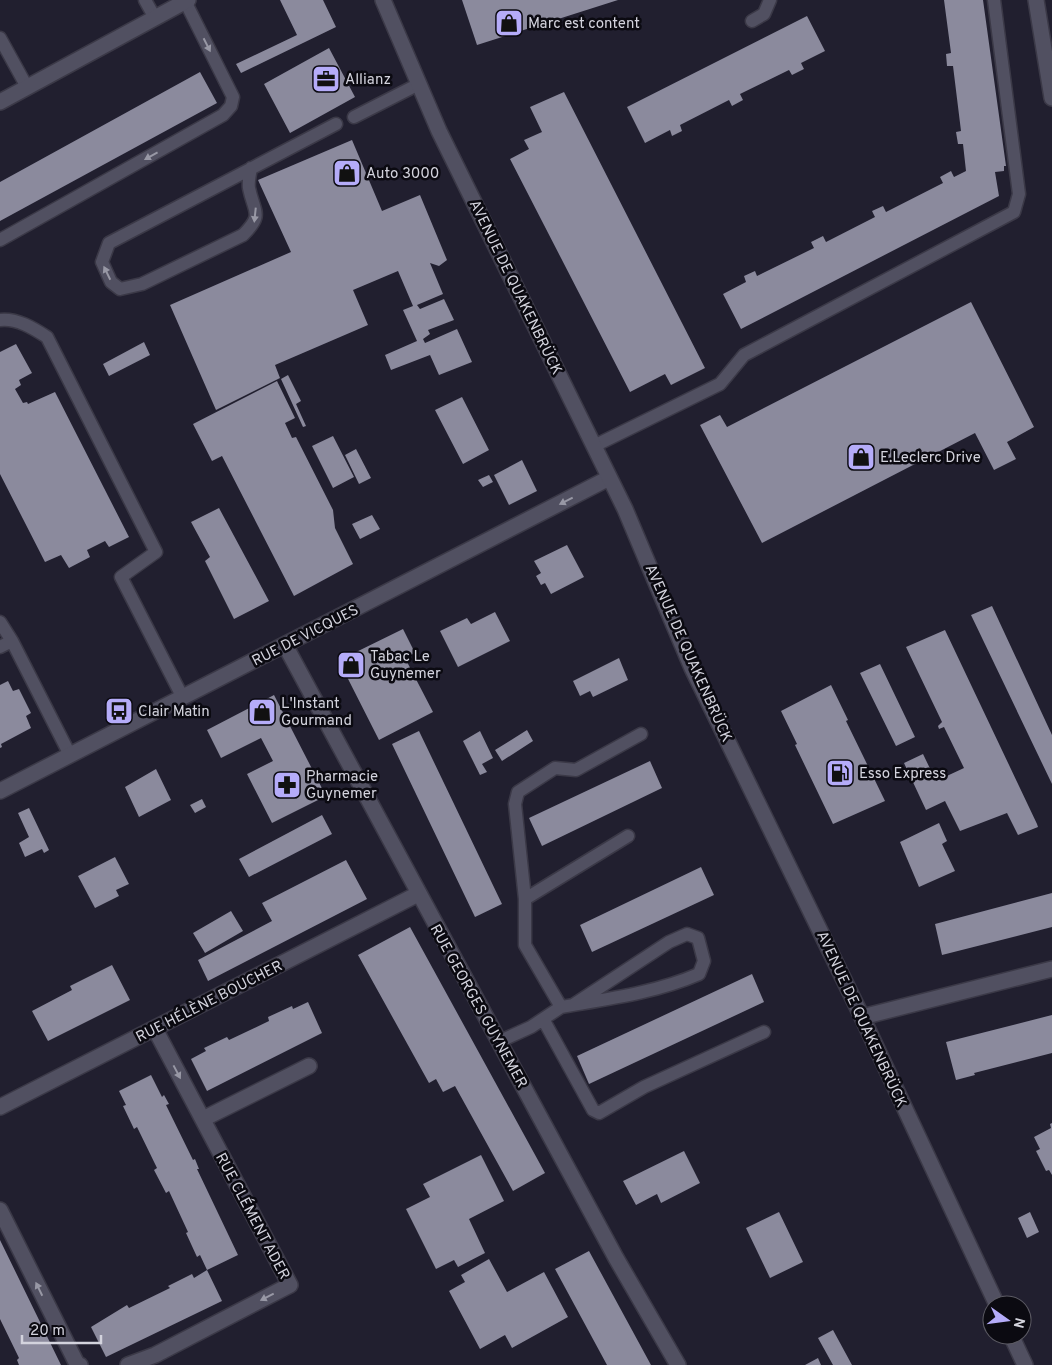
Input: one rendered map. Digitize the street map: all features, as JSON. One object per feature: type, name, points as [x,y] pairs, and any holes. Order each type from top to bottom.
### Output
[{"type":"street","name":"AVENUE DE QUAKENBRÜCK","points":[[383,0],[439,131],[625,509],[692,668],[862,1017],[992,1295]]},
{"type":"street","points":[[1036,0],[1052,98]]},
{"type":"street","points":[[0,102],[187,1]]},
{"type":"street","name":"RUE DE VICQUES","points":[[0,791],[609,478]]},
{"type":"street","name":"RUE GEORGES GUYNEMER","points":[[285,645],[498,1042],[616,1258],[678,1365]]},
{"type":"street","name":"RUE HÉLÈNE BOUCHER","points":[[0,1107],[418,894]]},
{"type":"street","points":[[862,1017],[1052,969]]},
{"type":"street","name":"RUE CLÉMENT ADER","points":[[155,1029],[290,1285],[157,1360]]},
{"type":"street","points":[[202,1120],[310,1066]]},
{"type":"street","points":[[0,1210],[78,1364]]},
{"type":"street","points":[[1016,1345],[1025,1365]]},
{"type":"street","points":[[128,1365],[157,1360]]},
{"type":"lane","points":[[145,0],[155,18]]},
{"type":"lane","points":[[752,21],[764,14],[770,0]]},
{"type":"lane","points":[[594,446],[720,384],[744,355],[1014,212],[1019,194],[994,0]]},
{"type":"lane","points":[[0,240],[223,115],[231,106],[233,97],[187,1]]},
{"type":"lane","points":[[0,38],[27,87]]},
{"type":"lane","points":[[354,117],[418,84]]},
{"type":"lane","points":[[250,168],[249,187],[257,209],[254,224],[243,235],[142,284],[120,289],[111,282],[102,262],[108,243],[250,168],[336,124]]},
{"type":"lane","points":[[0,320],[6,319],[31,327],[47,337],[156,552],[120,576],[184,698]]},
{"type":"lane","points":[[0,622],[12,641],[70,755]]},
{"type":"lane","points":[[0,647],[12,641]]},
{"type":"lane","points":[[567,1006],[525,945],[525,899],[514,804],[518,792],[555,768],[576,770],[642,734]]},
{"type":"lane","points":[[525,899],[628,836]]},
{"type":"lane","points":[[498,1042],[531,1027],[567,1006],[669,942],[687,934],[698,938],[704,961],[699,974],[682,981],[634,994],[567,1006]]},
{"type":"lane","points":[[543,1019],[593,1110],[599,1113],[644,1087],[764,1032]]},
{"type":"building","points":[[280,0],[323,0],[336,27],[241,73],[236,64],[297,35]]},
{"type":"building","name":"Marc est content","points":[[462,0],[618,0],[477,45]]},
{"type":"building","points":[[944,0],[983,0],[1006,166],[1004,166],[1004,171],[995,172],[999,196],[741,329],[723,294],[746,282],[744,276],[755,271],[757,276],[814,248],[811,242],[823,236],[826,242],[875,217],[872,211],[883,206],[886,212],[943,183],[940,177],[951,171],[954,177],[966,171],[963,144],[958,144],[956,132],[961,131],[953,66],[947,66],[946,54],[951,53]]},
{"type":"building","points":[[807,16],[825,51],[801,63],[804,69],[792,75],[789,70],[740,94],[743,100],[732,106],[729,100],[680,125],[682,131],[672,136],[670,130],[645,143],[627,107]]},
{"type":"building","points":[[329,48],[355,97],[290,133],[264,84]]},
{"type":"building","points":[[200,72],[217,103],[0,221],[0,182]]},
{"type":"building","points":[[564,92],[705,368],[671,385],[665,374],[630,392],[510,159],[529,149],[524,140],[542,132],[530,107]]},
{"type":"building","points":[[352,140],[382,211],[420,195],[447,260],[439,266],[430,263],[443,294],[417,305],[420,309],[444,299],[454,320],[428,330],[430,334],[423,339],[425,343],[457,329],[472,362],[439,375],[430,355],[391,370],[385,355],[417,341],[403,310],[413,306],[398,271],[353,290],[368,325],[275,365],[280,378],[216,410],[170,305],[291,252],[258,180]]},
{"type":"building","points":[[971,302],[1034,427],[1007,442],[1016,459],[994,470],[975,433],[762,543],[700,425],[720,415],[727,427]]},
{"type":"building","points":[[144,342],[150,355],[109,376],[103,364]]},
{"type":"building","points":[[16,344],[32,373],[19,380],[21,385],[15,389],[23,403],[27,402],[28,404],[55,392],[129,537],[109,547],[105,541],[87,550],[90,557],[69,568],[61,555],[45,562],[0,474],[0,352]]},
{"type":"building","points":[[288,375],[301,401],[296,404],[306,426],[303,427],[281,379]]},
{"type":"building","points":[[277,381],[295,418],[285,423],[292,438],[296,437],[333,510],[335,528],[353,564],[294,596],[222,456],[212,461],[193,424]]},
{"type":"building","points":[[462,397],[489,450],[463,464],[435,410]]},
{"type":"building","points":[[333,436],[354,477],[333,488],[312,446]]},
{"type":"building","points":[[356,449],[371,478],[359,484],[345,455]]},
{"type":"building","points":[[522,460],[537,491],[509,505],[494,475]]},
{"type":"building","points":[[489,475],[493,482],[483,487],[478,480]]},
{"type":"building","points":[[219,508],[269,601],[234,619],[205,561],[210,557],[191,522]]},
{"type":"building","points":[[372,515],[380,529],[360,539],[352,524]]},
{"type":"building","points":[[567,545],[584,577],[551,594],[545,583],[541,585],[536,576],[541,573],[534,561]]},
{"type":"building","points":[[992,606],[1052,735],[1052,784],[971,615]]},
{"type":"building","points":[[495,612],[510,641],[458,667],[440,631],[467,618],[471,624]]},
{"type":"building","points":[[403,629],[415,653],[405,658],[433,712],[379,740],[344,671],[348,656]]},
{"type":"building","points":[[945,630],[1038,827],[1018,835],[1007,813],[960,831],[945,801],[926,810],[904,763],[923,754],[936,781],[964,768],[944,727],[939,729],[938,726],[942,722],[906,647]]},
{"type":"building","points":[[619,658],[628,680],[593,697],[590,691],[580,696],[573,681]]},
{"type":"building","points":[[880,664],[915,737],[896,746],[860,673]]},
{"type":"building","points":[[8,681],[13,691],[19,689],[31,713],[26,716],[31,728],[1,744],[2,747],[0,748],[0,685]]},
{"type":"building","name":"Esso Express","points":[[831,685],[848,720],[846,721],[885,801],[833,824],[781,711]]},
{"type":"building","points":[[274,695],[326,796],[272,823],[247,774],[273,761],[261,738],[221,758],[207,730]]},
{"type":"building","points":[[527,730],[533,741],[502,761],[495,750]]},
{"type":"building","points":[[419,731],[502,904],[475,917],[392,744]]},
{"type":"building","points":[[480,731],[493,758],[482,764],[487,772],[480,775],[463,741]]},
{"type":"building","points":[[650,761],[662,788],[542,846],[529,818]]},
{"type":"building","points":[[156,769],[171,800],[139,817],[125,787]]},
{"type":"building","points":[[202,799],[206,807],[195,813],[190,805]]},
{"type":"building","points":[[29,808],[49,850],[44,853],[42,849],[25,857],[19,843],[29,837],[18,813]]},
{"type":"building","points":[[322,815],[332,834],[249,877],[239,859]]},
{"type":"building","points":[[939,823],[947,841],[942,844],[955,871],[919,887],[900,842]]},
{"type":"building","points":[[115,857],[129,884],[116,890],[119,896],[95,908],[78,876]]},
{"type":"building","points":[[346,860],[367,899],[208,981],[198,960],[272,921],[262,903]]},
{"type":"building","points":[[701,867],[714,895],[592,952],[580,925]]},
{"type":"building","points":[[1052,893],[1052,927],[942,955],[935,924]]},
{"type":"building","points":[[231,911],[243,931],[205,953],[193,933]]},
{"type":"building","points":[[410,927],[545,1173],[513,1191],[455,1086],[443,1092],[436,1079],[429,1083],[358,955]]},
{"type":"building","points":[[112,965],[130,1000],[48,1041],[32,1011],[72,990],[70,986]]},
{"type":"building","points":[[752,974],[764,1002],[589,1084],[577,1056]]},
{"type":"building","points":[[308,1002],[322,1033],[207,1091],[191,1059],[206,1051],[204,1048],[227,1037],[229,1040],[269,1021],[268,1017],[292,1006],[293,1009]]},
{"type":"building","points":[[1052,1015],[1052,1053],[974,1073],[975,1075],[956,1080],[946,1042]]},
{"type":"building","points":[[151,1075],[162,1097],[164,1095],[169,1104],[166,1105],[193,1160],[195,1159],[199,1169],[197,1169],[238,1255],[207,1270],[200,1255],[197,1257],[169,1191],[166,1193],[154,1170],[157,1168],[137,1127],[134,1129],[123,1106],[126,1105],[119,1091]]},
{"type":"building","points":[[1052,1123],[1052,1175],[1049,1170],[1046,1171],[1036,1151],[1040,1149],[1034,1137],[1051,1128],[1050,1124]]},
{"type":"building","points":[[684,1151],[700,1183],[661,1203],[657,1194],[636,1205],[623,1181]]},
{"type":"building","points":[[481,1155],[504,1201],[469,1219],[485,1253],[458,1267],[454,1260],[436,1269],[406,1209],[430,1197],[423,1184]]},
{"type":"building","points":[[779,1212],[803,1262],[770,1278],[746,1228]]},
{"type":"building","points":[[1030,1212],[1039,1232],[1027,1238],[1018,1218]]},
{"type":"building","points":[[0,1240],[61,1365],[19,1365],[17,1360],[19,1358],[0,1319]]},
{"type":"building","points":[[589,1251],[651,1365],[607,1365],[555,1269]]},
{"type":"building","points":[[489,1259],[507,1292],[544,1272],[568,1317],[512,1348],[505,1335],[480,1349],[449,1291],[465,1282],[461,1275]]},
{"type":"building","points":[[207,1270],[222,1301],[106,1357],[91,1327],[127,1305],[129,1308],[170,1288],[168,1286],[192,1274],[194,1278]]},
{"type":"building","points":[[833,1330],[852,1365],[833,1365],[818,1338]]},
{"type":"building","points":[[818,1358],[821,1365],[805,1365]]},
{"type":"place","name":"Marc est content","points":[[509,23]]},
{"type":"place","name":"Allianz","points":[[326,79]]},
{"type":"place","name":"Auto 3000","points":[[347,173]]},
{"type":"place","name":"E.Leclerc Drive","points":[[861,457]]},
{"type":"place","name":"Tabac Le Guynemer","points":[[351,665]]},
{"type":"place","name":"Clair Matin","points":[[119,711]]},
{"type":"place","name":"L'Instant Gourmand","points":[[262,712]]},
{"type":"place","name":"Esso Express","points":[[840,773]]},
{"type":"place","name":"Pharmacie Guynemer","points":[[287,785]]}]
